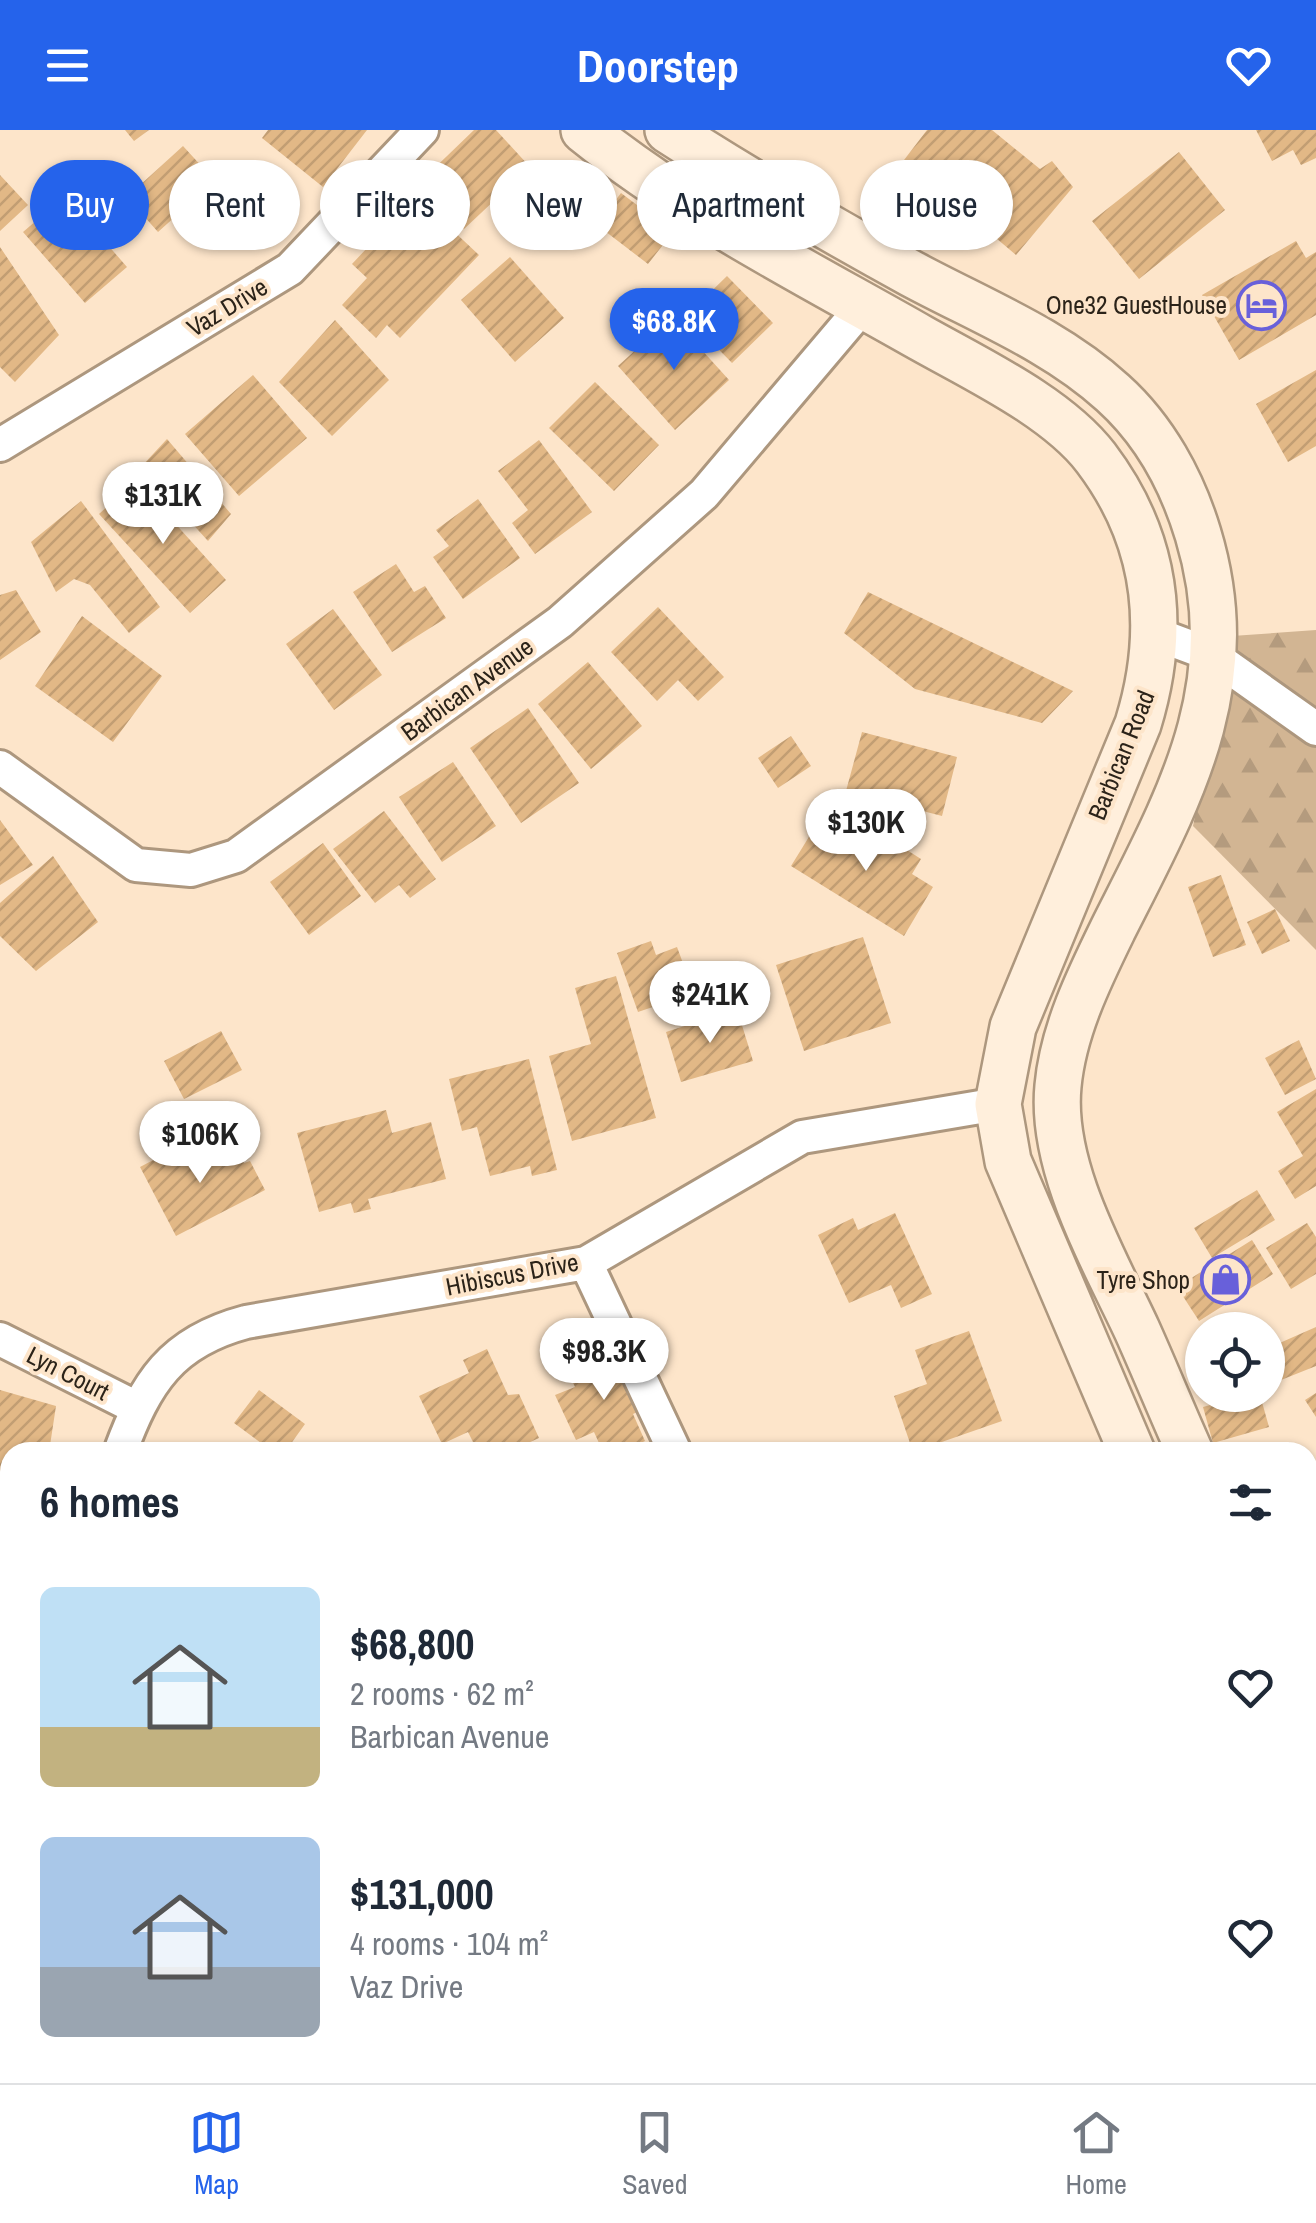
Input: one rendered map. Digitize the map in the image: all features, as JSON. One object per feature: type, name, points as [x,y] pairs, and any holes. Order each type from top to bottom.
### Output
[{"type":"main road","name":"Barbican Road","points":[[584,130],[748,242],[1036,406],[1095,457],[1136,528],[1156,598],[1153,675],[1138,724],[1013,1026],[998,1104],[1008,1161],[1128,1442]]},
{"type":"main road","points":[[668,130],[912,274],[1058,350],[1114,394],[1154,438],[1190,506],[1214,604],[1205,719],[1183,792],[1093,971],[1066,1044],[1057,1089],[1062,1140],[1084,1219],[1185,1442]]},
{"type":"street","name":"Vaz Drive","points":[[0,444],[290,269],[422,130]]},
{"type":"street","name":"Barbican Avenue","points":[[0,767],[136,866],[191,870],[236,856],[560,622],[704,494],[864,306]]},
{"type":"street","points":[[1156,634],[1212,655],[1316,729]]},
{"type":"street","name":"Hibiscus Drive","points":[[124,1442],[137,1408],[174,1357],[205,1333],[586,1262],[802,1137],[998,1104]]},
{"type":"street","points":[[586,1262],[670,1442]]},
{"type":"street","name":"Lyn Court","points":[[0,1339],[137,1408]]},
{"type":"green space","points":[[1316,630],[1316,950],[1193,826],[1232,636]]},
{"type":"building","points":[[125,130],[149,130],[134,141]]},
{"type":"building","points":[[268,130],[367,130],[344,160],[320,160],[320,185],[300,169],[300,160],[289,160],[262,138]]},
{"type":"building","points":[[474,130],[496,130],[524,160],[490,160],[490,205],[470,223],[470,160],[443,160]]},
{"type":"building","points":[[927,130],[992,130],[1040,169],[1052,161],[1073,187],[1016,255],[1010,250],[1013,160],[904,160]]},
{"type":"building","points":[[1256,130],[1316,130],[1316,158],[1301,165],[1293,150],[1272,161]]},
{"type":"building","points":[[183,146],[196,160],[169,160],[169,222],[158,232],[149,222],[149,177]]},
{"type":"building","points":[[1179,152],[1225,210],[1139,279],[1092,221]]},
{"type":"building","points":[[0,175],[28,205],[0,231]]},
{"type":"building","points":[[621,193],[637,205],[637,250],[659,250],[648,264],[617,240],[617,198]]},
{"type":"building","name":"One32 GuestHouse","points":[[1296,241],[1306,258],[1316,252],[1316,315],[1239,360],[1202,295]]},
{"type":"building","points":[[0,247],[59,335],[15,382],[0,367]]},
{"type":"building","points":[[470,247],[479,255],[400,338],[387,325],[376,338],[342,305],[367,278],[352,264],[365,250],[470,250]]},
{"type":"building","points":[[39,250],[112,250],[127,267],[85,303]]},
{"type":"building","points":[[510,257],[564,318],[515,362],[461,300]]},
{"type":"building","points":[[727,276],[773,323],[732,363],[686,316]]},
{"type":"building","points":[[672,317],[729,380],[675,430],[618,366]]},
{"type":"building","points":[[335,320],[389,380],[332,436],[279,382]]},
{"type":"building","points":[[1316,370],[1316,446],[1288,462],[1256,404]]},
{"type":"building","points":[[253,375],[307,438],[239,496],[185,434]]},
{"type":"building","points":[[595,382],[659,445],[614,491],[549,428]]},
{"type":"building","points":[[167,439],[231,514],[208,541],[141,467]]},
{"type":"building","points":[[539,440],[592,512],[535,554],[512,523],[528,510],[498,471]]},
{"type":"building","points":[[136,480],[226,580],[190,613],[99,514]]},
{"type":"building","points":[[478,499],[520,558],[463,599],[433,557],[449,546],[436,530]]},
{"type":"building","points":[[81,501],[160,607],[129,633],[90,585],[74,579],[56,592],[31,542]]},
{"type":"building","points":[[396,564],[414,592],[425,586],[446,618],[392,652],[353,592]]},
{"type":"building","points":[[16,590],[41,632],[0,660],[0,595]]},
{"type":"building","points":[[868,592],[1073,691],[1042,723],[915,689],[844,633]]},
{"type":"building","points":[[658,607],[724,677],[698,701],[678,680],[657,701],[611,652]]},
{"type":"building","points":[[333,609],[382,675],[334,710],[286,644]]},
{"type":"building","points":[[82,616],[162,676],[113,742],[35,686]]},
{"type":"building","points":[[588,662],[642,726],[591,769],[538,704]]},
{"type":"building","points":[[528,708],[579,783],[521,823],[470,748]]},
{"type":"building","points":[[862,732],[957,757],[942,816],[846,791]]},
{"type":"building","points":[[791,736],[811,766],[778,788],[758,758]]},
{"type":"building","points":[[453,762],[496,826],[442,862],[399,797]]},
{"type":"building","points":[[384,811],[436,879],[410,898],[399,885],[375,903],[333,849]]},
{"type":"building","points":[[820,819],[863,845],[874,829],[921,859],[912,874],[933,887],[904,936],[791,866]]},
{"type":"building","points":[[0,820],[33,865],[0,885]]},
{"type":"building","points":[[323,843],[361,896],[309,935],[270,882]]},
{"type":"building","points":[[53,856],[98,922],[36,971],[0,936],[0,903]]},
{"type":"building","points":[[1221,875],[1246,945],[1213,957],[1188,887]]},
{"type":"building","points":[[1275,909],[1290,941],[1262,954],[1247,922]]},
{"type":"building","points":[[863,937],[891,1023],[804,1051],[776,965]]},
{"type":"building","points":[[651,941],[656,955],[677,947],[694,993],[638,1012],[617,953]]},
{"type":"building","points":[[616,976],[656,1118],[572,1141],[549,1056],[591,1044],[575,988]]},
{"type":"building","points":[[737,1009],[753,1061],[681,1082],[666,1032]]},
{"type":"building","points":[[221,1031],[242,1070],[184,1099],[164,1061]]},
{"type":"building","points":[[1299,1040],[1316,1079],[1285,1095],[1265,1058]]},
{"type":"building","points":[[529,1059],[557,1170],[532,1176],[530,1166],[490,1176],[477,1127],[462,1131],[449,1079]]},
{"type":"building","points":[[1316,1089],[1316,1186],[1295,1199],[1278,1171],[1303,1156],[1277,1112]]},
{"type":"building","points":[[386,1110],[392,1133],[431,1122],[446,1179],[368,1199],[371,1209],[354,1213],[351,1203],[319,1212],[297,1133]]},
{"type":"building","points":[[234,1144],[244,1163],[250,1161],[265,1190],[176,1236],[140,1167],[180,1146],[191,1167]]},
{"type":"building","points":[[1257,1190],[1275,1220],[1212,1258],[1194,1228]]},
{"type":"building","points":[[895,1213],[932,1294],[901,1308],[891,1285],[849,1303],[818,1235],[853,1218],[858,1230]]},
{"type":"building","points":[[1307,1223],[1316,1237],[1316,1274],[1291,1289],[1266,1248]]},
{"type":"building","name":"Tyre Shop","points":[[1252,1240],[1273,1274],[1213,1312],[1193,1312],[1177,1287]]},
{"type":"building","points":[[1316,1327],[1316,1366],[1285,1378],[1285,1341]]},
{"type":"building","points":[[969,1331],[1002,1421],[942,1442],[910,1442],[894,1396],[927,1384],[915,1350]]},
{"type":"building","points":[[487,1349],[508,1395],[519,1394],[539,1438],[530,1442],[473,1442],[468,1432],[441,1442],[419,1396],[469,1373],[463,1360]]},
{"type":"building","points":[[601,1352],[606,1363],[623,1355],[647,1407],[633,1414],[645,1441],[598,1442],[594,1432],[576,1440],[555,1395],[575,1387],[566,1368]]},
{"type":"building","points":[[0,1390],[56,1406],[51,1442],[0,1442]]},
{"type":"building","points":[[259,1390],[305,1424],[292,1442],[260,1442],[234,1423]]},
{"type":"building","points":[[1316,1393],[1316,1417],[1305,1400]]},
{"type":"building","points":[[1204,1412],[1265,1412],[1269,1427],[1213,1442]]},
{"type":"place","name":"One32 GuestHouse","points":[[1262,305]]},
{"type":"place","name":"Tyre Shop","points":[[1225,1280]]}]
